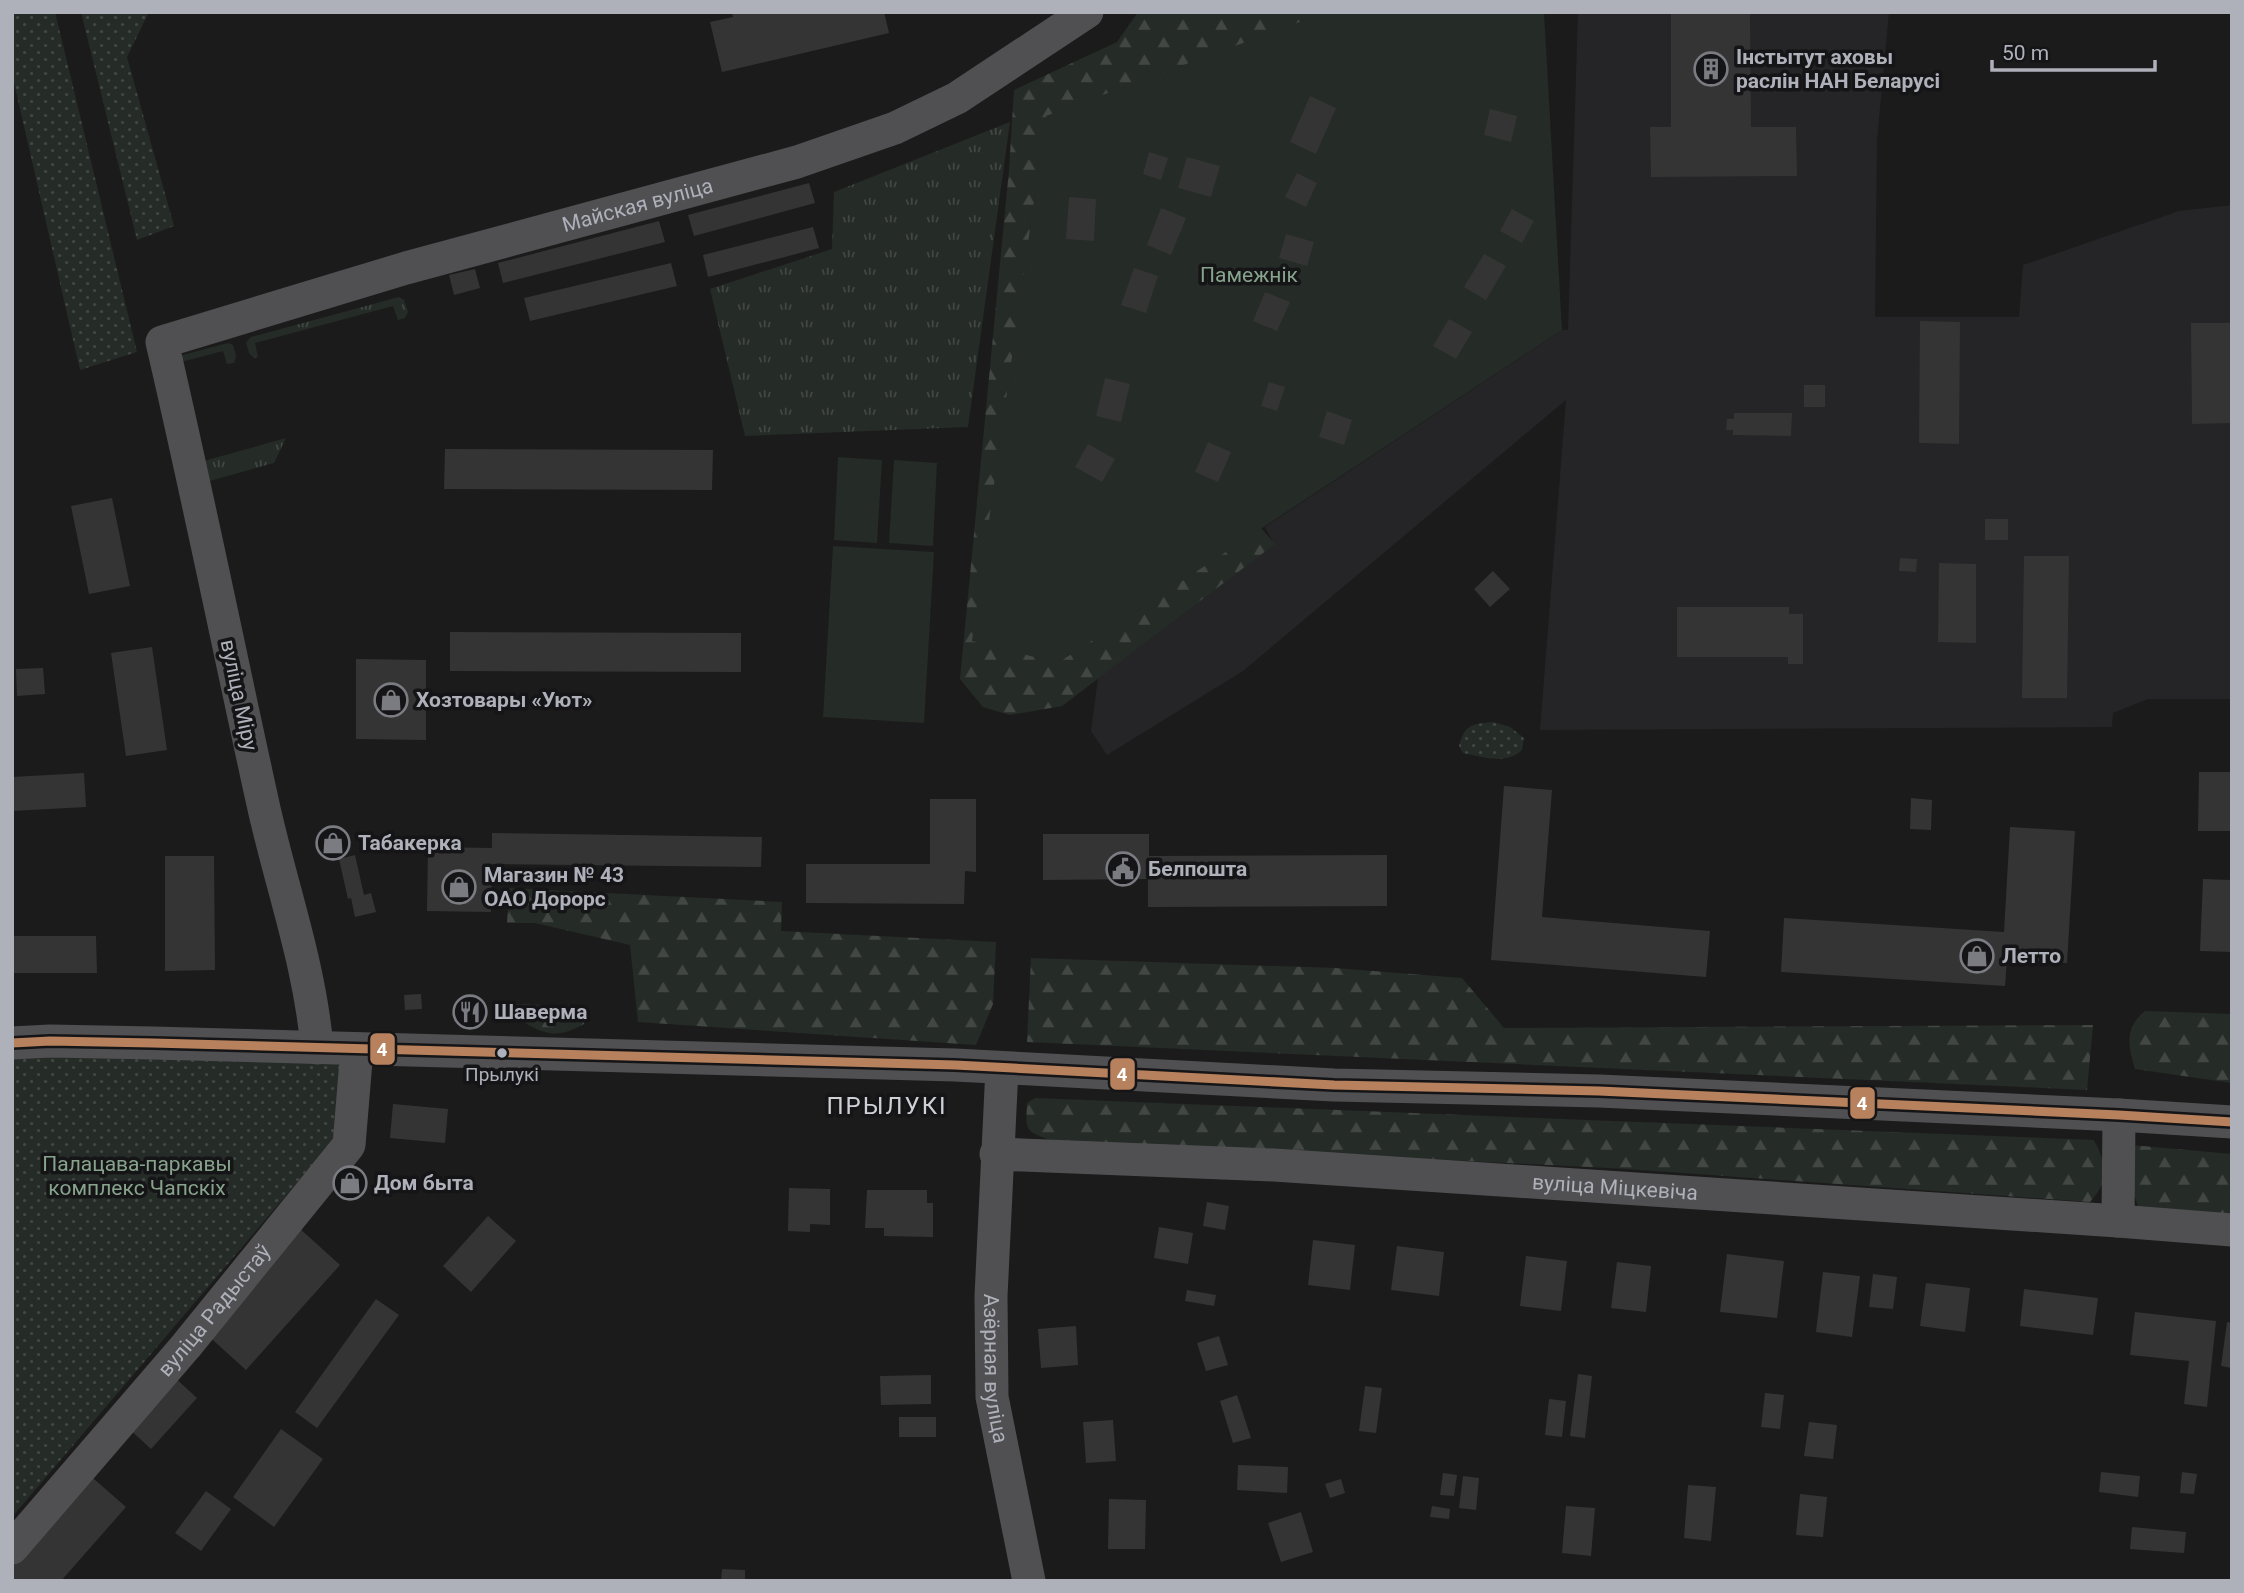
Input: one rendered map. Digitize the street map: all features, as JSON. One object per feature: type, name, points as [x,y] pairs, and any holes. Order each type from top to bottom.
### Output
[{"type":"street","name":"Майская вуліца","points":[[162,342],[406,268],[797,162],[883,132],[957,98],[1087,12]]},
{"type":"street","name":"вуліца Міру","points":[[162,342],[264,808],[307,975],[314,1010],[317,1048]]},
{"type":"street","points":[[12,1043],[50,1041],[1002,1068],[1334,1085],[1599,1091],[2232,1122]]},
{"type":"street","name":"вуліца Радыстаў","points":[[12,1548],[186,1346],[349,1145],[357,1049]]},
{"type":"street","name":"Азёрная вуліца","points":[[1002,1068],[991,1296],[992,1397],[1029,1581]]},
{"type":"street","points":[[2118,1221],[2119,1115]]},
{"type":"street","name":"вуліца Міцкевіча","points":[[996,1154],[1274,1166],[2232,1230]]},
{"type":"shaded area","points":[[1578,12],[1889,12],[1877,140],[1875,317],[2019,317],[2023,265],[2179,211],[2232,205],[2232,699],[2148,699],[2113,713],[2112,727],[1540,730],[1566,400],[1243,671],[1107,755],[1091,731],[1098,678],[1274,544],[1265,527],[1562,330],[1568,330]]},
{"type":"green space","points":[[12,12],[55,12],[137,352],[80,370],[12,74]]},
{"type":"green space","points":[[81,12],[149,12],[127,57],[174,226],[137,240]]},
{"type":"green space","name":"Памежнік","points":[[1138,12],[1394,12],[1244,509],[1275,544],[1062,706],[1010,715],[983,707],[960,679],[1009,170],[1014,90],[1117,42]]},
{"type":"green space","name":"Памежнік","points":[[1332,12],[1544,12],[1562,330],[1058,663],[972,641],[1046,116]]},
{"type":"green space","points":[[1010,122],[968,427],[745,436],[710,289],[832,249],[834,192]]},
{"type":"green space","points":[[399,297],[404,300],[408,312],[405,318],[398,320],[393,306],[255,343],[258,357],[254,358],[249,353],[246,342],[251,337]]},
{"type":"green space","points":[[228,343],[233,345],[236,356],[234,363],[227,364],[223,351],[177,363],[204,461],[286,438],[274,463],[206,482],[175,357]]},
{"type":"green space","points":[[838,457],[882,460],[877,543],[834,540]]},
{"type":"green space","points":[[894,460],[937,463],[933,546],[889,543]]},
{"type":"green space","points":[[833,546],[934,552],[924,723],[823,717]]},
{"type":"green space","points":[[1493,722],[1510,727],[1524,738],[1522,750],[1502,759],[1463,753],[1459,746],[1467,729],[1470,726]]},
{"type":"green space","points":[[509,888],[782,902],[781,931],[996,942],[993,1004],[976,1045],[638,1022],[630,945],[535,923],[507,923]]},
{"type":"green space","points":[[1031,958],[1335,968],[1462,978],[1504,1028],[2093,1025],[2087,1090],[1027,1042]]},
{"type":"green space","points":[[516,1004],[580,1006],[585,1017],[584,1024],[566,1032],[544,1032],[520,1020]]},
{"type":"green space","points":[[2145,1011],[2232,1014],[2232,1083],[2135,1069],[2131,1053],[2131,1031],[2138,1017]]},
{"type":"green space","name":"Палацава-паркавы комплекс Чапскіх","points":[[12,1049],[367,1056],[364,1104],[12,1517]]},
{"type":"green space","points":[[1035,1098],[2094,1140],[2102,1157],[2104,1172],[2101,1186],[2090,1202],[1627,1169],[1050,1140],[1028,1128],[1027,1103]]},
{"type":"green space","points":[[2131,1145],[2232,1154],[2232,1216],[2139,1209],[2133,1192]]},
{"type":"building","points":[[742,12],[884,12],[889,33],[722,72],[710,22]]},
{"type":"building","name":"Інстытут аховы раслін НАН Беларусі","points":[[1671,12],[1750,12],[1751,127],[1796,127],[1797,176],[1651,177],[1650,127],[1671,127]]},
{"type":"building","points":[[1310,96],[1336,108],[1316,154],[1290,142]]},
{"type":"building","points":[[1490,109],[1517,116],[1511,142],[1484,135]]},
{"type":"building","points":[[1149,152],[1168,158],[1161,180],[1143,174]]},
{"type":"building","points":[[1187,157],[1220,166],[1211,197],[1178,188]]},
{"type":"building","points":[[1297,173],[1317,183],[1306,207],[1285,197]]},
{"type":"building","points":[[809,183],[815,203],[694,236],[688,215]]},
{"type":"building","points":[[1069,197],[1096,199],[1094,241],[1066,239]]},
{"type":"building","points":[[1161,208],[1186,218],[1171,255],[1147,245]]},
{"type":"building","points":[[1512,209],[1534,221],[1522,243],[1500,231]]},
{"type":"building","points":[[659,221],[665,242],[503,283],[498,263]]},
{"type":"building","points":[[813,227],[819,248],[708,277],[703,255]]},
{"type":"building","points":[[1286,234],[1314,242],[1307,266],[1279,258]]},
{"type":"building","points":[[1484,254],[1506,266],[1486,300],[1464,287]]},
{"type":"building","points":[[671,263],[677,286],[530,321],[524,298]]},
{"type":"building","points":[[1134,268],[1158,276],[1146,313],[1121,305]]},
{"type":"building","points":[[475,269],[480,288],[454,295],[449,275]]},
{"type":"building","points":[[1265,292],[1290,302],[1277,331],[1253,321]]},
{"type":"building","points":[[1449,319],[1472,332],[1456,359],[1433,346]]},
{"type":"building","points":[[1920,321],[1960,322],[1959,444],[1919,443]]},
{"type":"building","points":[[2191,323],[2232,323],[2232,423],[2192,424]]},
{"type":"building","points":[[1105,378],[1130,384],[1121,422],[1096,416]]},
{"type":"building","points":[[1269,382],[1285,387],[1277,411],[1261,406]]},
{"type":"building","points":[[1804,385],[1825,385],[1825,407],[1804,407]]},
{"type":"building","points":[[1327,411],[1352,420],[1344,445],[1319,437]]},
{"type":"building","points":[[1734,413],[1792,413],[1791,436],[1733,435],[1733,430],[1726,430],[1727,419],[1734,419]]},
{"type":"building","points":[[1208,442],[1231,452],[1218,482],[1195,472]]},
{"type":"building","points":[[1088,444],[1115,459],[1102,482],[1075,467]]},
{"type":"building","points":[[445,449],[713,450],[712,490],[444,489]]},
{"type":"building","points":[[112,498],[130,586],[89,594],[71,506]]},
{"type":"building","points":[[1985,519],[2008,519],[2008,540],[1985,540]]},
{"type":"building","points":[[2024,556],[2069,556],[2067,698],[2022,698]]},
{"type":"building","points":[[1900,558],[1917,559],[1916,572],[1899,571]]},
{"type":"building","points":[[1939,563],[1976,564],[1976,643],[1938,642]]},
{"type":"building","points":[[1493,571],[1510,589],[1490,607],[1474,589]]},
{"type":"building","points":[[1677,607],[1789,607],[1789,614],[1803,614],[1803,664],[1788,664],[1788,657],[1677,657]]},
{"type":"building","points":[[450,632],[741,633],[741,672],[450,671]]},
{"type":"building","points":[[152,647],[167,750],[126,756],[111,653]]},
{"type":"building","name":"Хозтовары «Уют»","points":[[356,659],[426,660],[426,740],[356,739]]},
{"type":"building","points":[[43,668],[45,694],[17,696],[16,669]]},
{"type":"building","points":[[2199,772],[2232,772],[2232,831],[2198,831]]},
{"type":"building","points":[[84,773],[86,807],[12,811],[12,777]]},
{"type":"building","points":[[1504,786],[1552,790],[1542,917],[1710,931],[1706,977],[1491,960]]},
{"type":"building","points":[[1911,798],[1932,800],[1931,830],[1910,829]]},
{"type":"building","points":[[930,799],[976,799],[976,872],[965,871],[964,904],[806,903],[806,864],[930,864]]},
{"type":"building","points":[[2010,827],[2075,831],[2067,963],[2007,959],[2005,986],[1781,972],[1784,918],[2004,932]]},
{"type":"building","points":[[492,833],[762,837],[761,867],[492,864],[491,912],[427,911],[428,847],[492,848]]},
{"type":"building","points":[[1043,834],[1149,834],[1149,856],[1387,855],[1387,906],[1148,907],[1148,879],[1043,880]]},
{"type":"building","points":[[355,855],[364,895],[371,893],[376,912],[355,917],[339,859]]},
{"type":"building","points":[[165,856],[214,856],[215,970],[165,971]]},
{"type":"building","points":[[2203,879],[2232,880],[2232,952],[2200,951]]},
{"type":"building","points":[[12,936],[96,936],[97,973],[12,973]]},
{"type":"building","points":[[421,994],[422,1009],[405,1010],[404,995]]},
{"type":"building","points":[[393,1104],[448,1109],[445,1143],[390,1138]]},
{"type":"building","points":[[349,1168],[365,1182],[351,1197],[336,1183]]},
{"type":"building","points":[[789,1188],[830,1189],[830,1225],[810,1224],[810,1232],[788,1231]]},
{"type":"building","points":[[867,1190],[927,1190],[927,1203],[933,1203],[933,1237],[884,1236],[884,1228],[865,1228]]},
{"type":"building","points":[[1207,1202],[1229,1206],[1225,1230],[1203,1226]]},
{"type":"building","points":[[488,1216],[516,1241],[471,1292],[443,1266]]},
{"type":"building","points":[[298,1227],[340,1265],[246,1370],[204,1332]]},
{"type":"building","points":[[1159,1227],[1193,1233],[1188,1264],[1154,1258]]},
{"type":"building","points":[[1313,1240],[1355,1245],[1350,1290],[1308,1285]]},
{"type":"building","points":[[1397,1246],[1444,1252],[1439,1296],[1391,1290]]},
{"type":"building","points":[[1727,1254],[1784,1261],[1777,1318],[1720,1312]]},
{"type":"building","points":[[1526,1256],[1567,1261],[1561,1311],[1520,1306]]},
{"type":"building","points":[[1617,1262],[1651,1266],[1646,1312],[1611,1308]]},
{"type":"building","points":[[1823,1272],[1860,1276],[1852,1337],[1816,1332]]},
{"type":"building","points":[[1873,1274],[1897,1277],[1893,1309],[1869,1307]]},
{"type":"building","points":[[1926,1283],[1970,1288],[1965,1332],[1920,1326]]},
{"type":"building","points":[[2024,1289],[2098,1298],[2093,1335],[2020,1326]]},
{"type":"building","points":[[1187,1290],[1216,1295],[1214,1306],[1185,1301]]},
{"type":"building","points":[[376,1299],[399,1315],[317,1428],[295,1412]]},
{"type":"building","points":[[2135,1312],[2216,1321],[2207,1407],[2184,1404],[2189,1361],[2130,1355]]},
{"type":"building","points":[[2227,1322],[2232,1323],[2232,1368],[2221,1366]]},
{"type":"building","points":[[1076,1326],[1078,1365],[1041,1368],[1038,1329]]},
{"type":"building","points":[[1219,1336],[1228,1365],[1206,1371],[1197,1343]]},
{"type":"building","points":[[1578,1374],[1592,1376],[1585,1438],[1570,1436]]},
{"type":"building","points":[[172,1375],[197,1398],[151,1449],[125,1425]]},
{"type":"building","points":[[931,1375],[931,1404],[881,1405],[880,1376]]},
{"type":"building","points":[[1365,1386],[1382,1388],[1376,1433],[1359,1431]]},
{"type":"building","points":[[1765,1393],[1784,1395],[1780,1429],[1761,1427]]},
{"type":"building","points":[[1237,1395],[1251,1438],[1233,1443],[1220,1401]]},
{"type":"building","points":[[1549,1399],[1566,1401],[1562,1437],[1545,1435]]},
{"type":"building","points":[[899,1417],[936,1417],[936,1437],[899,1437]]},
{"type":"building","points":[[1113,1420],[1116,1461],[1086,1463],[1083,1422]]},
{"type":"building","points":[[1809,1422],[1837,1425],[1833,1459],[1804,1456]]},
{"type":"building","points":[[281,1429],[323,1459],[274,1527],[233,1497]]},
{"type":"building","points":[[1238,1465],[1288,1467],[1287,1493],[1237,1490]]},
{"type":"building","points":[[86,1472],[126,1507],[61,1581],[12,1581],[12,1555]]},
{"type":"building","points":[[2101,1472],[2140,1476],[2138,1497],[2099,1492]]},
{"type":"building","points":[[2182,1472],[2197,1474],[2194,1494],[2180,1493]]},
{"type":"building","points":[[1443,1473],[1457,1475],[1454,1496],[1440,1495]]},
{"type":"building","points":[[1463,1476],[1479,1478],[1476,1510],[1459,1508]]},
{"type":"building","points":[[1341,1479],[1345,1493],[1330,1498],[1325,1484]]},
{"type":"building","points":[[1688,1485],[1716,1487],[1711,1541],[1684,1538]]},
{"type":"building","points":[[206,1491],[231,1509],[201,1551],[175,1533]]},
{"type":"building","points":[[1800,1494],[1827,1497],[1823,1537],[1796,1535]]},
{"type":"building","points":[[1109,1499],[1146,1500],[1145,1549],[1108,1549]]},
{"type":"building","points":[[1432,1506],[1450,1509],[1449,1519],[1430,1517]]},
{"type":"building","points":[[1566,1506],[1595,1508],[1591,1556],[1562,1553]]},
{"type":"building","points":[[1301,1512],[1313,1552],[1281,1562],[1268,1523]]},
{"type":"building","points":[[2132,1527],[2186,1532],[2184,1553],[2130,1549]]},
{"type":"building","points":[[722,1569],[745,1570],[745,1581],[721,1581]]},
{"type":"transit line","name":"4","points":[[12,1043],[153,1043],[955,1065],[1334,1085],[1599,1091],[2232,1122]]},
{"type":"place","name":"Інстытут аховы раслін НАН Беларусі","points":[[1711,69]]},
{"type":"place","name":"Хозтовары «Уют»","points":[[391,700]]},
{"type":"place","name":"Табакерка","points":[[333,843]]},
{"type":"place","name":"Белпошта","points":[[1123,869]]},
{"type":"place","name":"Магазин № 43 ОАО Дорорс","points":[[459,887]]},
{"type":"place","name":"Летто","points":[[1977,956]]},
{"type":"place","name":"Шаверма","points":[[470,1012]]},
{"type":"place","name":"Прылукі","points":[[502,1053]]},
{"type":"place","name":"Дом быта","points":[[350,1183]]},
{"type":"district","name":"ПРЫЛУКІ","points":[[887,1106]]}]
